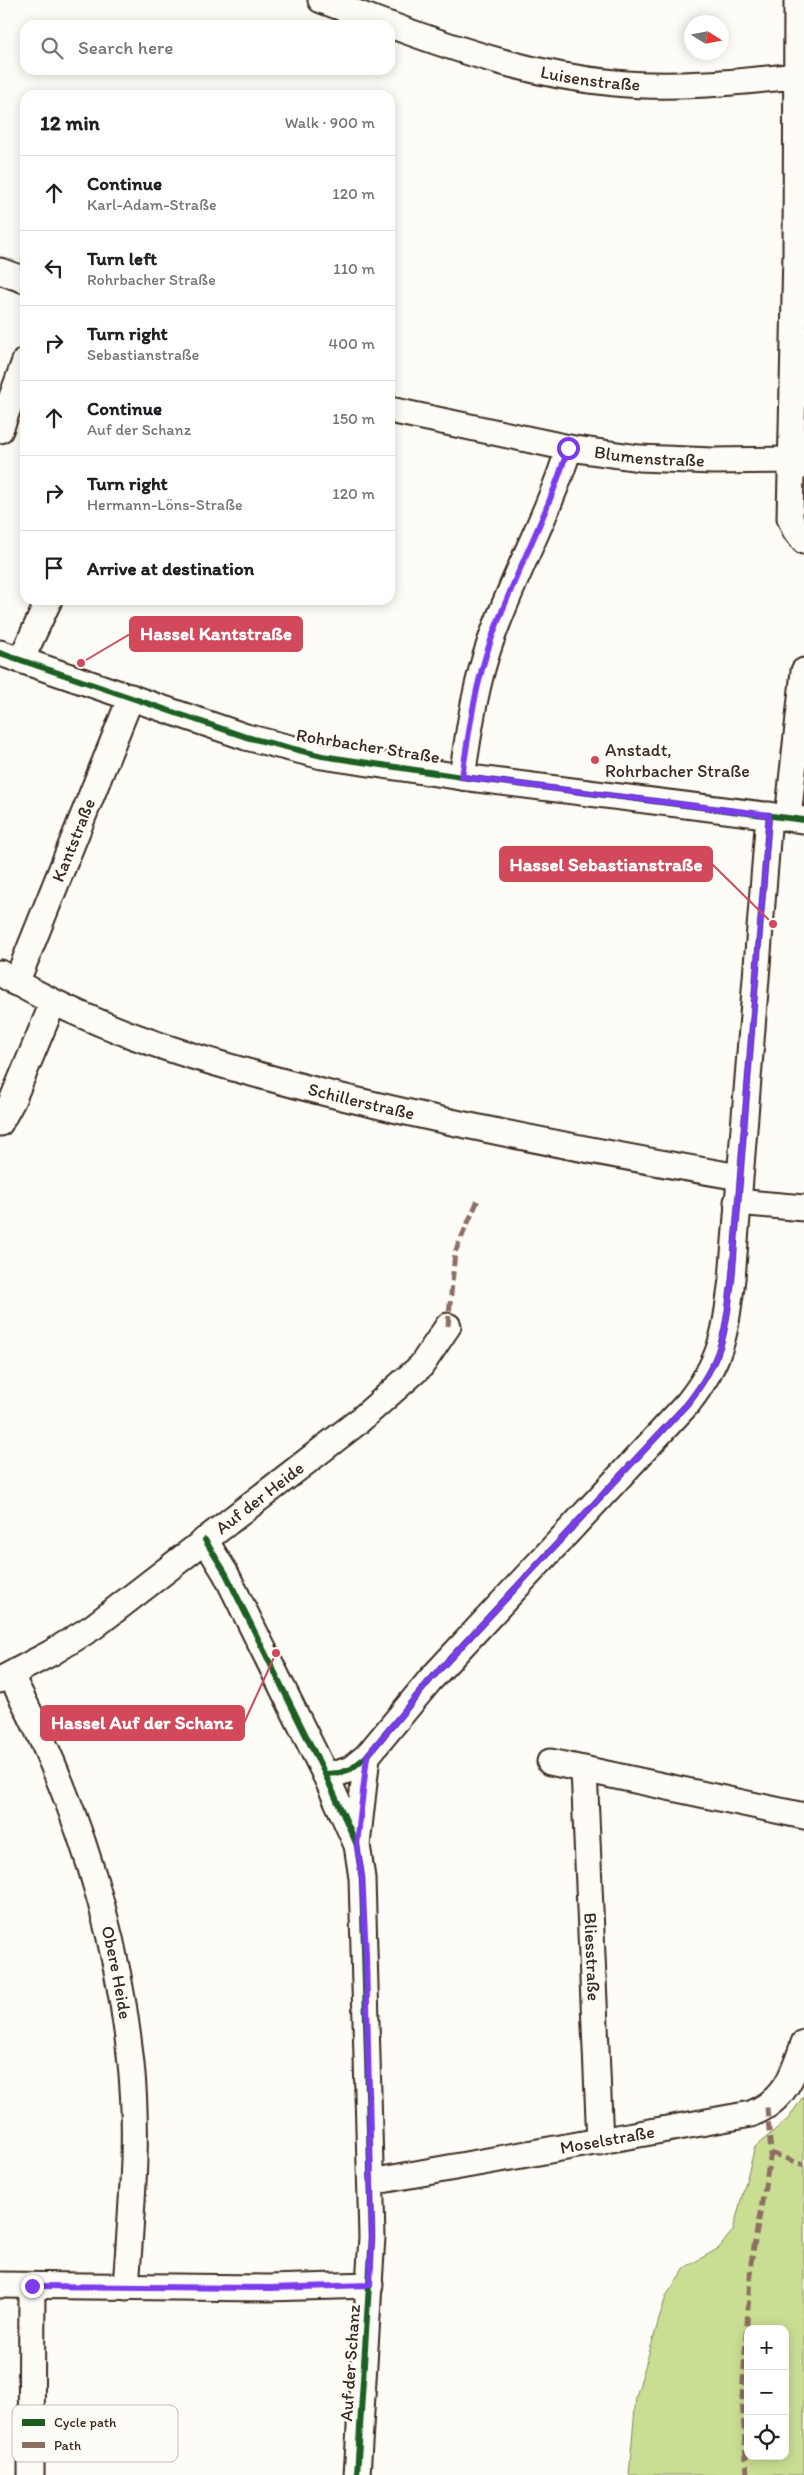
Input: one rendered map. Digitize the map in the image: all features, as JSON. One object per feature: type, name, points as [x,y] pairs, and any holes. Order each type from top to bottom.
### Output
[{"type":"street","name":"Luisenstraße","points":[[321,0],[376,20]]},
{"type":"street","points":[[797,0],[800,84],[798,463],[790,518],[795,530],[804,541]]},
{"type":"street","name":"Luisenstraße","points":[[395,27],[484,58],[566,77],[615,84],[800,84]]},
{"type":"street","points":[[0,270],[20,278]]},
{"type":"street","points":[[0,430],[20,375]]},
{"type":"street","name":"Blumenstraße","points":[[395,411],[568,448],[639,458],[798,463]]},
{"type":"street","points":[[462,777],[473,707],[490,641],[545,515],[568,448]]},
{"type":"street","points":[[11,656],[46,605]]},
{"type":"street","name":"Rohrbacher Straße","points":[[11,656],[246,737],[292,750],[357,762],[462,777],[787,818]]},
{"type":"street","points":[[325,1774],[339,1773],[351,1769],[367,1756],[430,1680],[681,1410],[707,1378],[719,1354],[727,1321],[739,1177],[787,818],[804,671]]},
{"type":"street","name":"Kantstraße","points":[[8,978],[131,697]]},
{"type":"street","name":"Schillerstraße","points":[[8,978],[53,1003],[154,1045],[275,1080],[492,1132],[739,1177]]},
{"type":"street","points":[[0,1124],[12,1102],[53,1003]]},
{"type":"street","points":[[737,1202],[804,1208]]},
{"type":"street","name":"Auf der Heide","points":[[5,1678],[93,1627],[359,1421],[405,1382],[436,1346],[448,1326]]},
{"type":"street","name":"Auf der Schanz","points":[[205,1540],[234,1590],[325,1774],[357,1845],[362,1878],[366,1955],[371,2182],[370,2285],[357,2475]]},
{"type":"street","name":"Obere Heide","points":[[5,1678],[31,1714],[67,1796],[92,1868],[113,1942],[131,2065],[132,2187],[126,2287]]},
{"type":"street","points":[[357,1845],[367,1756]]},
{"type":"street","points":[[550,1762],[804,1816]]},
{"type":"street","name":"Bliesstraße","points":[[584,1769],[600,2142]]},
{"type":"street","name":"Moselstraße","points":[[371,2182],[751,2114],[768,2107],[782,2093],[793,2076],[804,2043]]},
{"type":"street","points":[[0,2285],[269,2288],[370,2285]]},
{"type":"street","points":[[31,2405],[32,2286]]},
{"type":"street","points":[[31,2462],[31,2475]]},
{"type":"green space","points":[[804,2095],[804,2475],[629,2475],[636,2397],[666,2296],[686,2267],[719,2248],[733,2230],[755,2147],[789,2118]]},
{"type":"marked path","points":[[448,1326],[455,1252],[478,1200]]},
{"type":"marked path","points":[[747,2475],[742,2398],[751,2263],[771,2153],[767,2107]]},
{"type":"marked path","points":[[771,2153],[804,2165]]},
{"type":"cycle path","points":[[0,653],[246,737],[322,756],[462,777],[804,820]]},
{"type":"cycle path","points":[[325,1774],[339,1773],[351,1769],[367,1756],[430,1680],[688,1403],[709,1372],[724,1331],[732,1279],[769,815]]},
{"type":"cycle path","points":[[205,1540],[226,1574],[325,1774],[357,1845],[362,1878],[372,2237],[357,2475]]},
{"type":"place","name":"Hassel Kantstraße","points":[[81,663]]},
{"type":"place","name":"Anstadt, Rohrbacher Straße","points":[[595,760]]},
{"type":"place","name":"Hassel Sebastianstraße","points":[[773,924]]},
{"type":"place","name":"Hassel Auf der Schanz","points":[[276,1653]]},
{"type":"route","points":[[32,2286],[269,2288],[370,2285],[372,2237],[366,1955],[362,1878],[357,1845],[367,1756],[430,1680],[688,1403],[707,1378],[719,1354],[727,1321],[732,1278],[769,815],[462,777],[473,707],[490,641],[545,515],[560,476],[568,448]]}]
